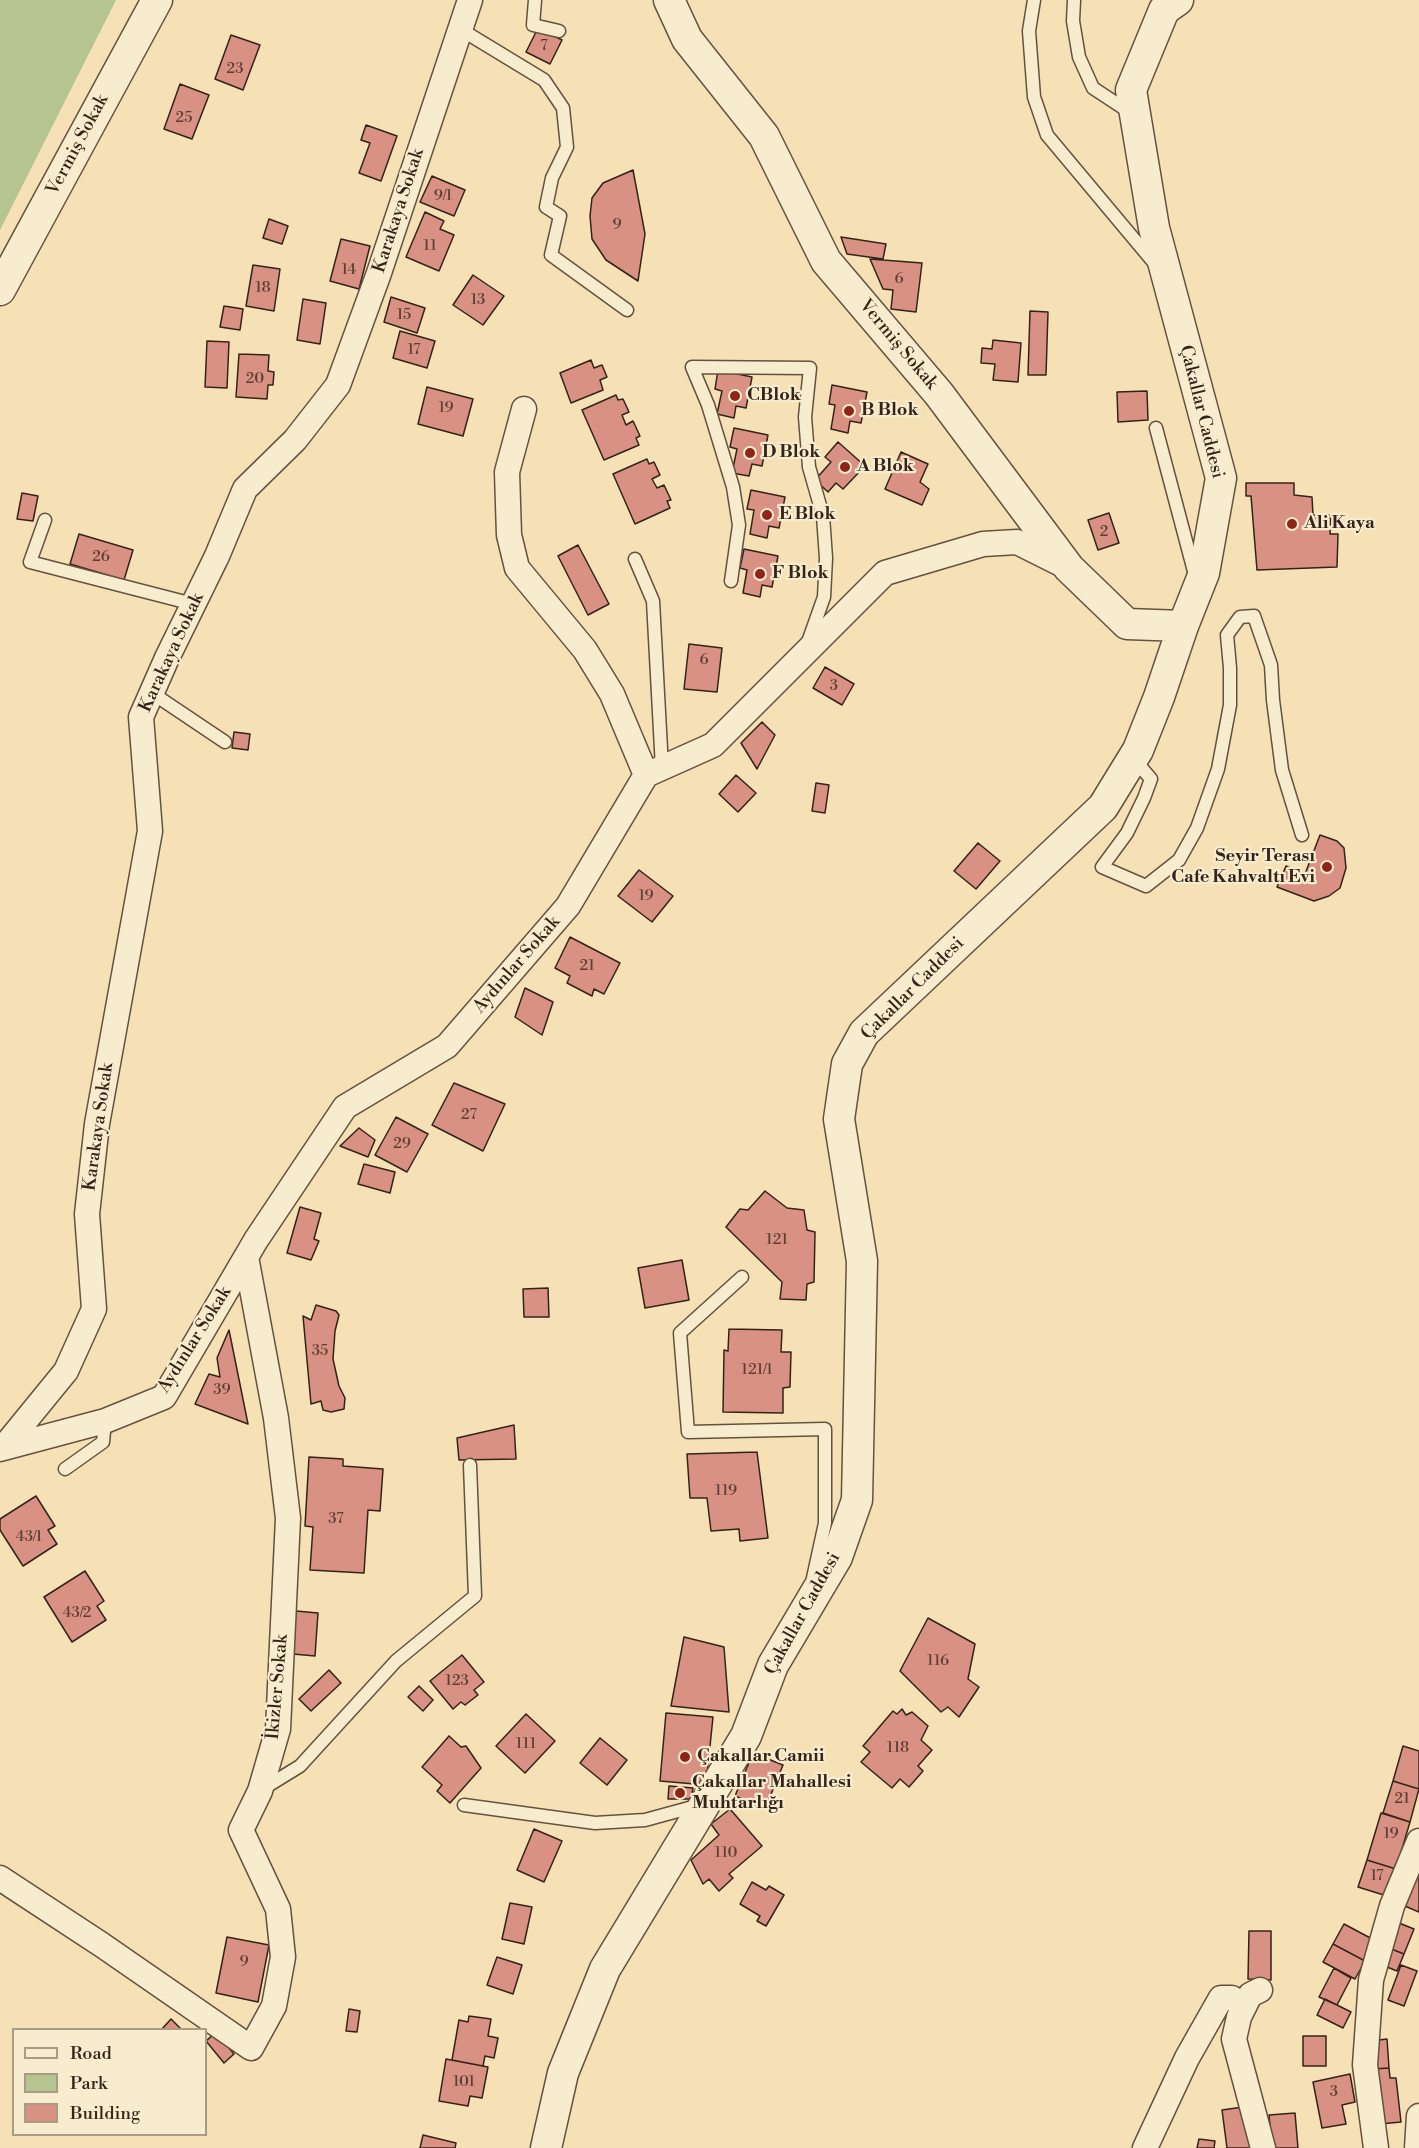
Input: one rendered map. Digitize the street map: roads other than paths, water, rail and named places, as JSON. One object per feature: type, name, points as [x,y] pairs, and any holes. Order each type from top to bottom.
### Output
[{"type":"street","name":"Vermiş Sokak","points":[[0,290],[157,0]]},
{"type":"street","name":"Karakaya Sokak","points":[[2,1448],[66,1371],[94,1309],[87,1214],[97,1124],[150,831],[141,717],[217,556],[244,489],[295,440],[338,386],[379,273],[470,0]]},
{"type":"street","name":"Vermiş Sokak","points":[[669,0],[687,39],[764,136],[826,261],[939,394],[1069,568],[1127,624],[1183,626]]},
{"type":"street","name":"Çakallar Caddesi","points":[[546,2148],[563,2073],[605,1969],[746,1736],[773,1665],[837,1557],[857,1500],[862,1260],[839,1119],[847,1064],[864,1033],[1103,807],[1133,758],[1159,697],[1204,573],[1221,478],[1154,228],[1131,90],[1164,10],[1178,0]]},
{"type":"street","points":[[524,409],[507,472],[509,535],[517,568],[585,650],[612,694],[654,772],[713,745],[885,573],[983,543],[1017,542],[1069,568]]},
{"type":"street","name":"Aydınlar Sokak","points":[[2,1448],[105,1421],[164,1397],[246,1257],[345,1107],[447,1046],[568,906],[654,772]]},
{"type":"street","name":"İkizler Sokak","points":[[0,1878],[251,2048],[274,2006],[282,1957],[278,1909],[241,1830],[260,1791],[278,1729],[288,1518],[276,1418],[246,1257]]},
{"type":"street","points":[[1376,2148],[1365,2065],[1371,1980],[1392,1906],[1419,1841]]},
{"type":"street","points":[[1145,2148],[1188,2058],[1221,1998],[1252,1999],[1239,2017],[1234,2039],[1263,2148]]},
{"type":"street","points":[[1417,2148],[1419,2116]]},
{"type":"lane","points":[[535,0],[533,25],[559,31]]},
{"type":"lane","points":[[1034,0],[1029,31],[1034,97],[1047,135],[1167,278]]},
{"type":"lane","points":[[1074,0],[1073,21],[1079,57],[1093,88],[1135,116]]},
{"type":"lane","points":[[460,29],[544,80],[563,108],[567,147],[552,178],[546,207],[560,216],[551,255],[627,310]]},
{"type":"lane","points":[[731,581],[739,525],[733,487],[708,405],[692,367],[810,368],[806,417],[809,467],[823,516],[826,558],[824,597],[804,654]]},
{"type":"lane","points":[[1156,428],[1198,588]]},
{"type":"lane","points":[[45,520],[30,562],[193,604]]},
{"type":"lane","points":[[635,559],[653,601],[654,772]]},
{"type":"lane","points":[[1133,758],[1151,779],[1127,833],[1102,867],[1146,886],[1179,860],[1197,828],[1218,769],[1230,705],[1227,634],[1240,617],[1254,616],[1271,665],[1282,770],[1302,835]]},
{"type":"lane","points":[[152,693],[225,742]]},
{"type":"lane","points":[[742,1277],[680,1333],[688,1432],[825,1429],[825,1523],[806,1609]]},
{"type":"lane","points":[[65,1468],[103,1442],[105,1421]]},
{"type":"lane","points":[[260,1791],[300,1766],[396,1661],[475,1596],[470,1465]]},
{"type":"lane","points":[[464,1805],[595,1823],[645,1820],[704,1804]]},
{"type":"place","name":"CBlok","points":[[735,396]]},
{"type":"place","name":"B Blok","points":[[849,411]]},
{"type":"place","name":"D Blok","points":[[750,453]]},
{"type":"place","name":"A Blok","points":[[845,467]]},
{"type":"place","name":"E Blok","points":[[767,515]]},
{"type":"place","name":"Ali Kaya","points":[[1292,524]]},
{"type":"place","name":"F Blok","points":[[760,574]]},
{"type":"place","name":"Seyir Terası Cafe Kahvaltı Evi","points":[[1327,867]]},
{"type":"place","name":"Çakallar Camii","points":[[685,1757]]},
{"type":"place","name":"Çakallar Mahallesi Muhtarlığı","points":[[680,1793]]}]
